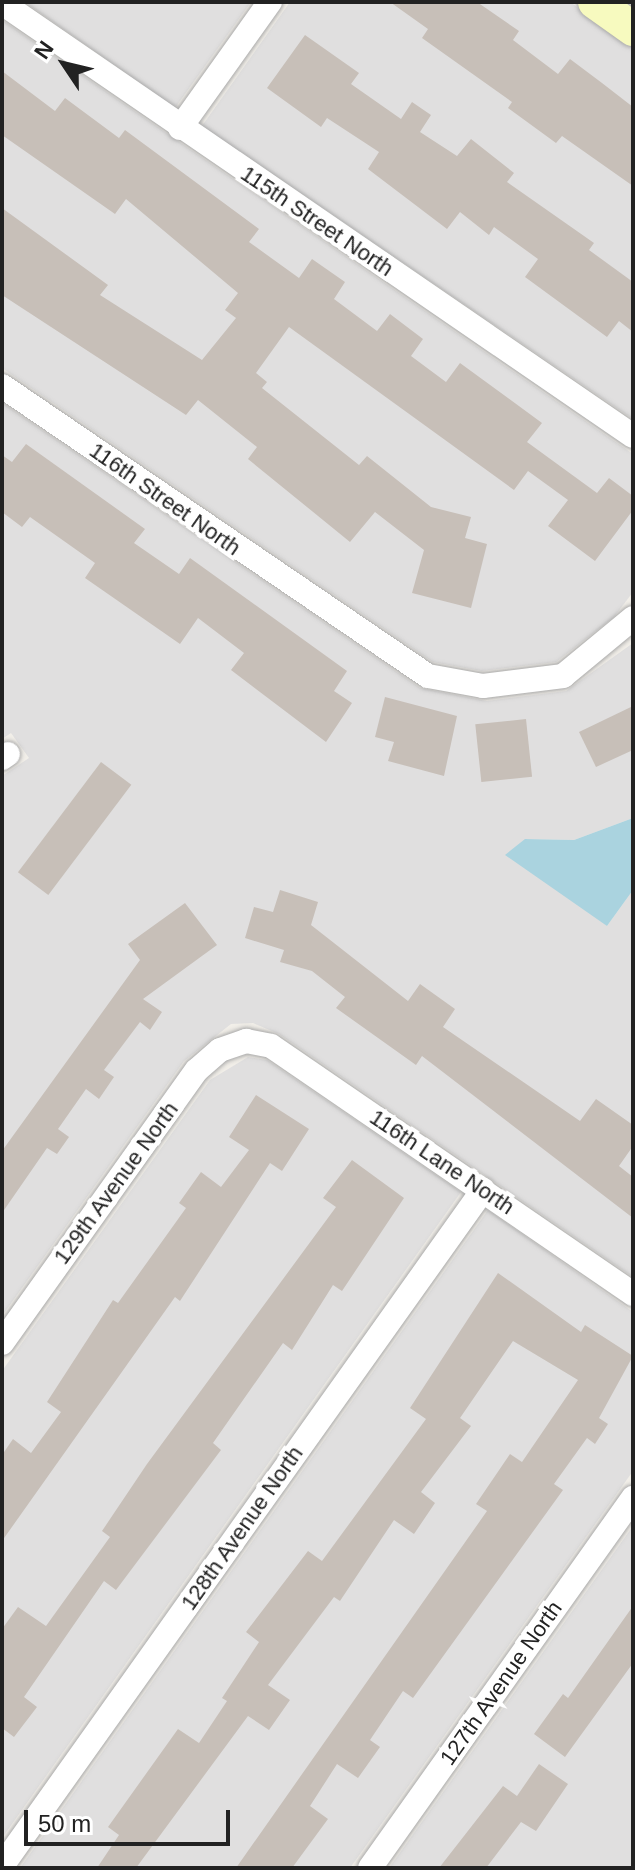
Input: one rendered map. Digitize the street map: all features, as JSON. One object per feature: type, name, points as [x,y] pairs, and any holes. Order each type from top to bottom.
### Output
[{"type":"street","points":[[180,128],[270,2]]},
{"type":"street","points":[[595,2],[633,29]]},
{"type":"street","name":"115th Street North","points":[[2,3],[633,436]]},
{"type":"street","name":"116th Street North","points":[[2,386],[328,612],[428,676],[483,686],[563,676],[633,618]]},
{"type":"street","name":"116th Lane North","points":[[246,1041],[271,1046],[633,1294]]},
{"type":"street","name":"129th Avenue North","points":[[2,1343],[197,1070],[220,1050],[246,1041]]},
{"type":"street","name":"128th Avenue North","points":[[2,1866],[483,1190]]},
{"type":"street","name":"127th Avenue North","points":[[370,1868],[633,1498]]},
{"type":"shaded area","points":[[25,2],[251,2],[175,108]]},
{"type":"shaded area","points":[[290,2],[570,2],[633,47],[633,419],[202,126]]},
{"type":"shaded area","points":[[2,20],[633,454],[633,592],[614,617],[556,662],[482,671],[433,662],[2,368]]},
{"type":"shaded area","points":[[2,403],[420,688],[487,701],[566,691],[633,643],[633,818],[574,840],[525,839],[607,926],[633,890],[633,1277],[279,1034],[253,1023],[231,1024],[184,1061],[2,1316],[2,776],[29,758],[11,733],[2,739]]},
{"type":"shaded area","points":[[248,1057],[267,1060],[461,1192],[2,1838],[2,1371],[210,1080]]},
{"type":"shaded area","points":[[488,1210],[633,1312],[633,1471],[350,1868],[20,1868]]},
{"type":"shaded area","points":[[633,1526],[633,1868],[389,1868]]},
{"type":"water","points":[[633,818],[633,890],[607,926],[505,855],[525,839],[574,840]]},
{"type":"building","points":[[390,2],[477,2],[519,31],[513,40],[558,74],[570,59],[602,83],[633,107],[633,186],[562,136],[556,143],[508,108],[512,102],[422,38],[428,29]]},
{"type":"building","points":[[305,35],[359,73],[351,84],[401,119],[412,102],[431,115],[420,132],[457,156],[471,139],[514,173],[507,182],[594,243],[589,250],[633,282],[633,332],[619,321],[607,337],[525,277],[538,259],[494,227],[489,235],[460,212],[447,229],[368,169],[379,152],[327,118],[321,127],[267,88]]},
{"type":"building","points":[[2,71],[55,111],[65,98],[119,138],[125,130],[259,229],[249,242],[299,278],[312,259],[345,282],[334,299],[377,331],[390,314],[423,339],[411,356],[446,382],[460,363],[542,423],[527,442],[597,493],[609,478],[633,496],[633,510],[595,561],[548,526],[568,500],[528,471],[514,490],[289,327],[256,373],[267,382],[262,388],[359,465],[367,456],[431,507],[471,517],[465,538],[487,544],[471,608],[412,593],[424,550],[375,512],[350,542],[248,459],[257,447],[198,400],[186,415],[2,295],[2,208],[108,285],[100,295],[202,360],[236,318],[225,310],[238,293],[126,199],[115,214],[2,135]]},
{"type":"building","points":[[26,444],[145,529],[134,543],[179,574],[190,558],[347,671],[334,691],[352,703],[326,742],[231,670],[244,653],[198,618],[180,644],[85,578],[95,563],[30,517],[22,527],[2,512],[2,455],[12,462]]},
{"type":"building","points":[[385,697],[457,716],[444,776],[388,761],[394,742],[375,737]]},
{"type":"building","points":[[633,706],[633,750],[596,767],[579,732]]},
{"type":"building","points":[[526,719],[532,777],[481,782],[475,724]]},
{"type":"building","points":[[101,762],[131,785],[48,895],[18,872]]},
{"type":"building","points":[[280,890],[318,902],[311,925],[408,1001],[420,984],[455,1009],[443,1027],[580,1121],[596,1099],[633,1125],[633,1146],[619,1166],[633,1177],[633,1218],[422,1056],[416,1065],[336,1008],[345,997],[312,971],[280,962],[284,950],[245,938],[254,907],[273,912]]},
{"type":"building","points":[[185,903],[217,945],[143,999],[162,1012],[150,1030],[140,1022],[104,1070],[114,1077],[99,1099],[86,1089],[58,1129],[69,1137],[57,1154],[47,1148],[2,1213],[2,1151],[140,960],[128,944]]},
{"type":"building","points":[[256,1095],[309,1129],[282,1171],[270,1163],[180,1301],[175,1297],[2,1541],[2,1455],[13,1439],[31,1453],[61,1412],[47,1402],[113,1300],[118,1303],[186,1208],[179,1203],[201,1172],[221,1187],[249,1150],[229,1137]]},
{"type":"building","points":[[352,1160],[404,1198],[342,1291],[333,1285],[292,1350],[283,1343],[213,1443],[221,1450],[116,1590],[104,1581],[24,1697],[37,1707],[14,1737],[2,1728],[2,1629],[18,1607],[46,1626],[110,1537],[102,1531],[147,1464],[336,1207],[323,1198]]},
{"type":"building","points":[[498,1273],[581,1332],[585,1325],[633,1356],[599,1418],[608,1424],[595,1444],[587,1438],[554,1484],[563,1490],[413,1698],[403,1691],[370,1740],[380,1747],[358,1778],[337,1764],[310,1806],[328,1819],[292,1868],[236,1868],[487,1511],[476,1504],[510,1454],[522,1462],[578,1380],[513,1341],[460,1418],[471,1426],[421,1492],[435,1503],[414,1534],[394,1520],[340,1601],[334,1597],[268,1685],[290,1700],[269,1730],[248,1716],[136,1868],[97,1868],[119,1835],[108,1827],[178,1729],[199,1743],[227,1701],[222,1698],[259,1642],[246,1632],[308,1551],[322,1561],[426,1419],[410,1408]]},
{"type":"building","points":[[633,1606],[633,1663],[565,1757],[534,1734],[563,1694],[568,1698]]},
{"type":"building","points":[[539,1764],[568,1784],[536,1831],[521,1822],[486,1868],[439,1868],[503,1786],[517,1796]]}]
